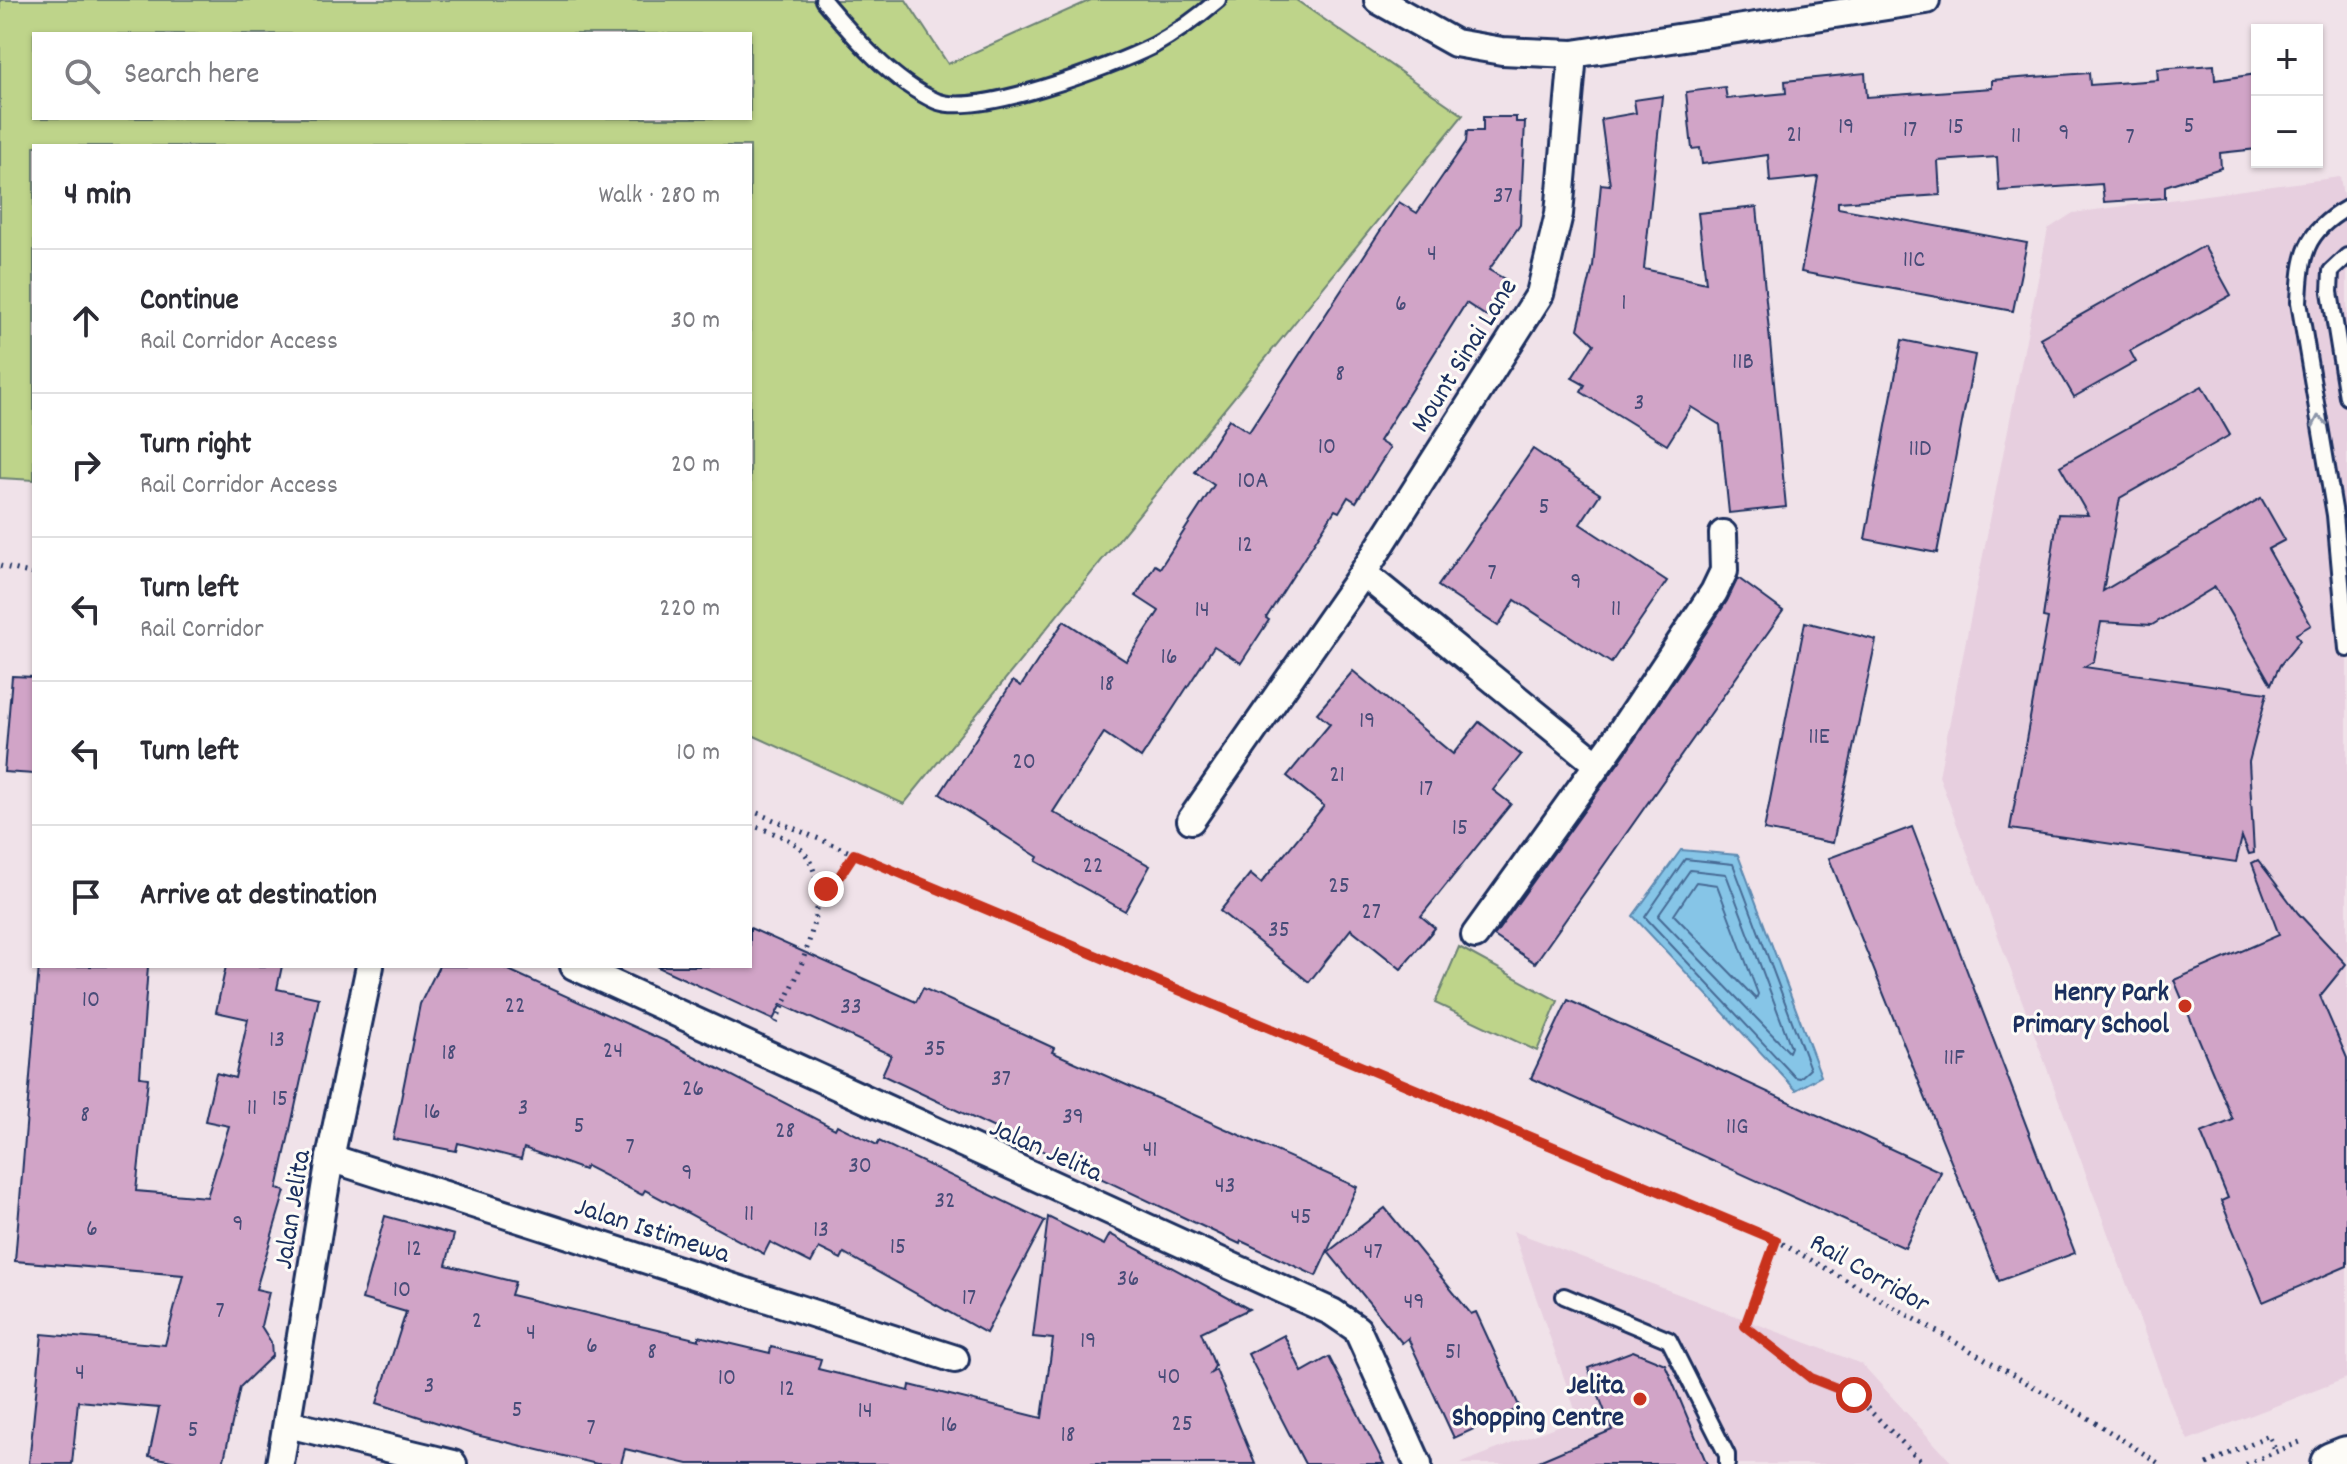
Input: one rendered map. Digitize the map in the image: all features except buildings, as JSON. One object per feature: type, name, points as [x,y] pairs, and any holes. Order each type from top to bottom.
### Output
[{"type":"main road","points":[[2332,1464],[2347,1458]]},
{"type":"street","points":[[1378,0],[1455,43],[1502,51],[1573,54],[1926,0]]},
{"type":"street","name":"Mount Sinai Lane","points":[[1191,820],[1363,573],[1540,294],[1559,214],[1573,54]]},
{"type":"street","points":[[1475,935],[1714,592],[1724,571],[1723,534]]},
{"type":"street","points":[[1363,573],[1597,764]]},
{"type":"street","name":"Jalan Jelita","points":[[280,1464],[330,1158],[370,968]]},
{"type":"street","name":"Jalan Jelita","points":[[578,968],[1332,1312],[1357,1329],[1418,1464]]},
{"type":"street","name":"Jalan Istimewa","points":[[330,1158],[955,1359]]},
{"type":"street","points":[[288,1424],[453,1464]]},
{"type":"lane","points":[[823,0],[858,42],[900,77],[939,102],[998,102],[1045,87],[1152,46],[1218,0]]},
{"type":"lane","points":[[2347,208],[2326,220],[2308,242],[2300,268],[2299,302],[2335,515],[2347,649]]},
{"type":"lane","points":[[2347,256],[2331,271],[2330,292],[2347,397]]},
{"type":"lane","points":[[1564,1296],[1669,1340],[1727,1455],[1727,1464]]},
{"type":"path","points":[[0,566],[32,574]]},
{"type":"path","name":"Rail Corridor","points":[[752,811],[1776,1240],[2085,1416],[2160,1464]]},
{"type":"path","points":[[752,826],[800,848],[810,862],[815,893],[811,943],[761,1054]]},
{"type":"path","points":[[815,893],[835,883],[854,854]]},
{"type":"path","points":[[1776,1240],[1745,1326],[1811,1378],[1854,1395],[1924,1464]]},
{"type":"path","points":[[2207,1464],[2269,1435],[2276,1452],[2246,1464]]},
{"type":"shaded area","name":"Henry Park Primary School","points":[[2340,177],[2347,219],[2347,1378],[2188,1440],[2172,1407],[1939,776],[2048,229],[2073,213]]},
{"type":"shaded area","points":[[1513,1231],[1862,1364],[1953,1464],[1459,1464],[1578,1418]]},
{"type":"green space","points":[[0,0],[906,0],[948,64],[1091,0],[1296,0],[1463,115],[904,804],[752,735],[752,144],[32,144],[32,480],[0,478]]},
{"type":"green space","points":[[1459,947],[1558,1001],[1537,1051],[1435,1003]]},
{"type":"water","points":[[1681,850],[1738,855],[1821,1076],[1796,1090],[1633,916]]},
{"type":"place","name":"Henry Park Primary School","points":[[2185,1006]]},
{"type":"place","name":"Jelita Shopping Centre","points":[[1640,1399]]},
{"type":"route","points":[[826,889],[835,883],[854,854],[1776,1240],[1745,1326],[1811,1378],[1854,1395]]}]
